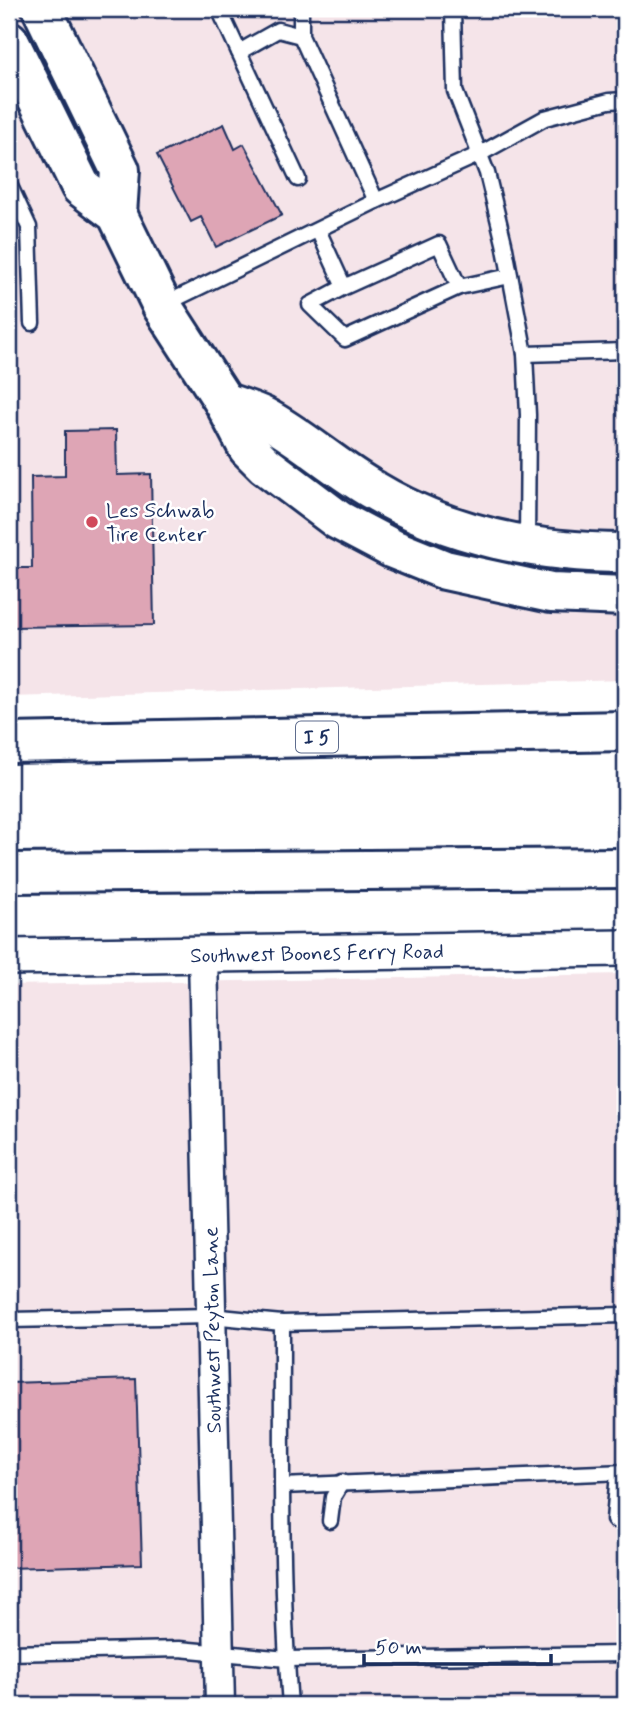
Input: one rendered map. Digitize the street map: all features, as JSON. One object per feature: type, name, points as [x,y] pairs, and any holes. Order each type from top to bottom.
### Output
[{"type":"main road","points":[[42,9],[120,170],[117,214]]},
{"type":"main road","points":[[9,41],[80,187],[117,214],[162,306],[224,402],[248,448],[265,466],[338,520],[393,549],[445,570],[551,593],[625,596]]},
{"type":"main road","points":[[224,402],[261,415],[302,440],[342,471],[377,493],[480,536],[527,546],[584,553],[625,553]]},
{"type":"main road","name":"I 5","points":[[9,743],[625,731]]},
{"type":"main road","points":[[9,873],[625,868]]},
{"type":"street","name":"Southwest Boones Ferry Road","points":[[9,957],[625,948]]},
{"type":"street","name":"Southwest Peyton Lane","points":[[203,955],[220,1705]]},
{"type":"lane","points":[[219,9],[298,179]]},
{"type":"lane","points":[[301,9],[301,36],[376,201]]},
{"type":"lane","points":[[453,9],[455,91],[487,173],[525,354],[528,415],[527,546]]},
{"type":"lane","points":[[239,52],[278,30],[301,36]]},
{"type":"lane","points":[[162,306],[376,201],[480,154],[545,118],[609,101],[625,100]]},
{"type":"lane","points":[[9,184],[29,227],[32,323]]},
{"type":"lane","points":[[318,230],[344,287]]},
{"type":"lane","points":[[459,287],[439,244],[310,305],[345,339],[459,287],[510,276]]},
{"type":"lane","points":[[525,354],[625,351]]},
{"type":"lane","points":[[9,1320],[211,1316],[282,1323],[625,1315]]},
{"type":"lane","points":[[282,1323],[282,1486],[290,1705]]},
{"type":"lane","points":[[282,1486],[622,1472],[614,1520]]},
{"type":"lane","points":[[330,1521],[333,1497],[342,1482]]},
{"type":"lane","points":[[9,1653],[179,1649],[287,1659],[625,1654]]},
{"type":"shaded area","points":[[9,9],[625,9],[625,680],[9,697]]},
{"type":"shaded area","points":[[625,974],[625,1705],[9,1705],[9,985]]},
{"type":"building","points":[[224,124],[235,149],[244,144],[282,215],[216,247],[201,217],[191,222],[157,155]]},
{"type":"building","name":"Les Schwab Tire Center","points":[[116,430],[117,475],[151,474],[154,625],[9,627],[9,568],[32,568],[31,477],[65,476],[65,431]]},
{"type":"building","points":[[136,1379],[142,1564],[9,1568],[9,1383]]},
{"type":"place","name":"Les Schwab Tire Center","points":[[92,522]]}]
